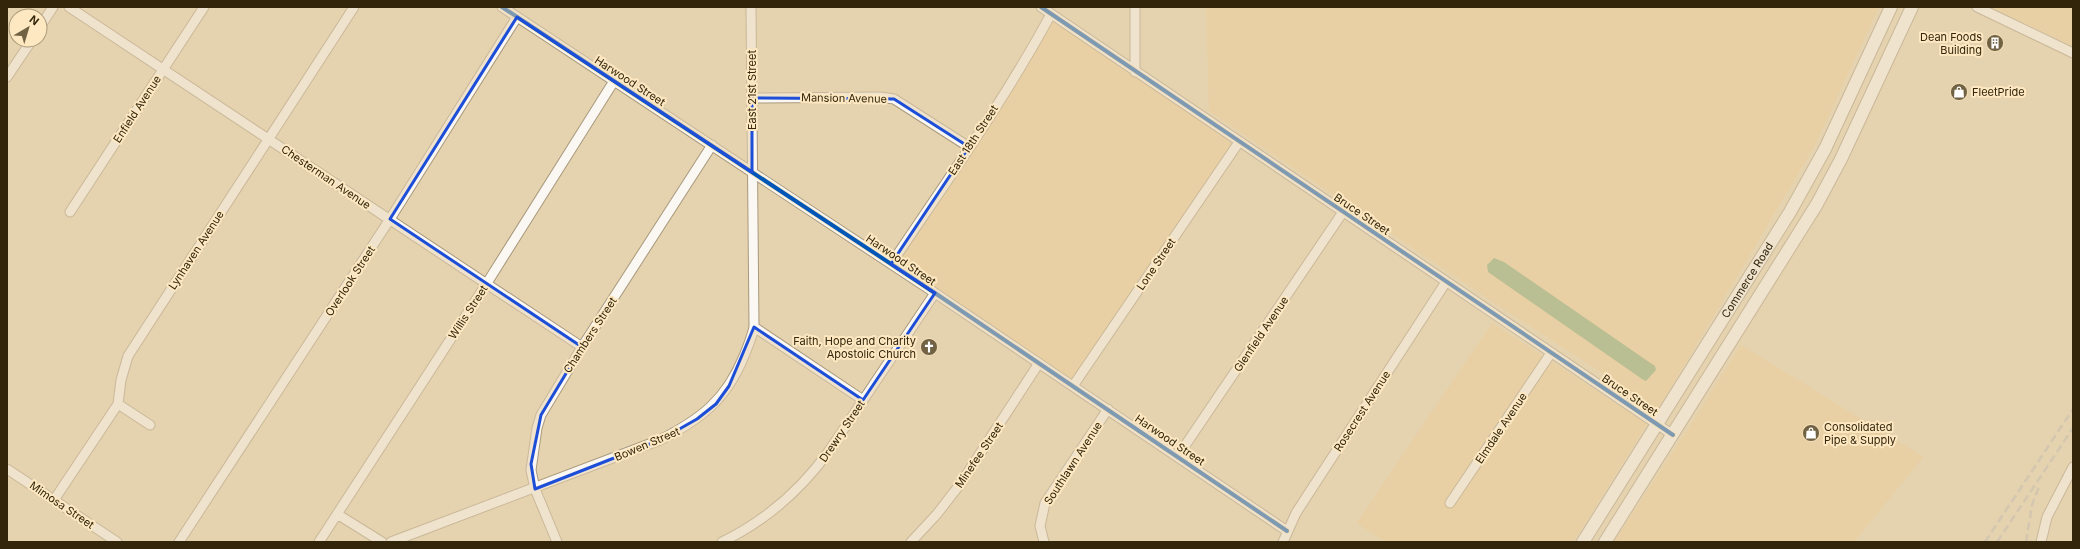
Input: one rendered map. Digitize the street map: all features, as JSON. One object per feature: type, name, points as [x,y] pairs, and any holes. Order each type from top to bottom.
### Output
[{"type":"main road","name":"Commerce Road","points":[[1583,542],[1794,206],[1825,149],[1891,7]]},
{"type":"main road","name":"Commerce Road","points":[[1605,542],[1792,246],[1825,190],[1912,7]]},
{"type":"street","name":"Chesterman Avenue","points":[[69,7],[582,346]]},
{"type":"street","name":"Enfield Avenue","points":[[70,212],[204,7]]},
{"type":"street","name":"Lynhaven Avenue","points":[[54,500],[118,404],[121,380],[128,356],[354,7]]},
{"type":"street","name":"Harwood Street","points":[[502,7],[935,293],[1287,531]]},
{"type":"street","name":"East 21st Street","points":[[751,7],[752,172]]},
{"type":"street","name":"Bruce Street","points":[[1041,7],[1673,435]]},
{"type":"street","points":[[1135,7],[1135,72]]},
{"type":"street","points":[[1977,7],[2073,53]]},
{"type":"street","name":"East 18th Street","points":[[891,264],[1037,41],[1051,14]]},
{"type":"street","name":"Overlook Street","points":[[179,542],[390,219],[518,17]]},
{"type":"street","points":[[7,77],[27,48]]},
{"type":"street","name":"Willis Street","points":[[319,542],[487,283],[614,81]]},
{"type":"street","name":"Mansion Avenue","points":[[752,98],[880,97],[894,99],[969,147]]},
{"type":"street","name":"Lone Street","points":[[1073,386],[1239,142]]},
{"type":"street","name":"Chambers Street","points":[[557,542],[535,489],[532,464],[537,428],[541,415],[582,346],[712,146]]},
{"type":"street","name":"Bowen Street","points":[[391,542],[535,489],[660,440],[697,419],[716,404],[729,386],[741,363],[754,327],[752,172]]},
{"type":"street","name":"Glenfield Avenue","points":[[1178,456],[1343,212]]},
{"type":"street","name":"Rosecrest Avenue","points":[[1283,542],[1296,513],[1446,282]]},
{"type":"street","name":"Drewry Street","points":[[722,542],[758,521],[787,499],[820,463],[935,293]]},
{"type":"street","points":[[754,327],[863,400]]},
{"type":"street","name":"Elmdale Avenue","points":[[1450,503],[1551,353]]},
{"type":"street","name":"Minefee Street","points":[[911,542],[937,514],[961,483],[1039,363]]},
{"type":"street","points":[[118,404],[150,425]]},
{"type":"street","name":"Southlawn Avenue","points":[[1044,542],[1040,526],[1045,503],[1108,409]]},
{"type":"street","points":[[2041,542],[2047,517],[2073,467]]},
{"type":"street","name":"Mimosa Street","points":[[7,469],[117,542]]},
{"type":"street","points":[[337,514],[382,542]]},
{"type":"highlighted area","points":[[517,17],[752,172],[752,98],[894,99],[969,147],[891,264],[935,293],[863,400],[754,327],[729,386],[716,404],[697,419],[660,440],[535,489],[531,464],[541,415],[582,347],[390,219]]},
{"type":"shaded area","points":[[1206,7],[1879,7],[1814,147],[1658,409],[1502,308],[1209,111]]},
{"type":"shaded area","points":[[1990,7],[2073,7],[2073,46]]},
{"type":"shaded area","points":[[1053,16],[1238,142],[1073,386],[891,264]]},
{"type":"shaded area","points":[[1494,258],[1504,262],[1655,366],[1656,370],[1646,381],[1642,379],[1488,272],[1487,265]]},
{"type":"shaded area","points":[[1492,323],[1647,424],[1573,542],[1385,542],[1357,523]]},
{"type":"shaded area","points":[[1741,345],[1923,457],[1854,542],[1614,542],[1701,409]]},
{"type":"railway","points":[[1985,542],[2073,409]]},
{"type":"railway","points":[[1997,542],[2073,428]]},
{"type":"railway","points":[[2026,542],[2032,505],[2040,484]]},
{"type":"cycle path","points":[[502,7],[935,293],[1287,531]]},
{"type":"cycle path","points":[[1041,7],[1673,435]]},
{"type":"place","name":"Dean Foods Building","points":[[1995,43]]},
{"type":"place","name":"FleetPride","points":[[1959,92]]},
{"type":"place","name":"Faith, Hope and Charity Apostolic Church","points":[[929,347]]},
{"type":"place","name":"Consolidated Pipe & Supply","points":[[1811,433]]}]
